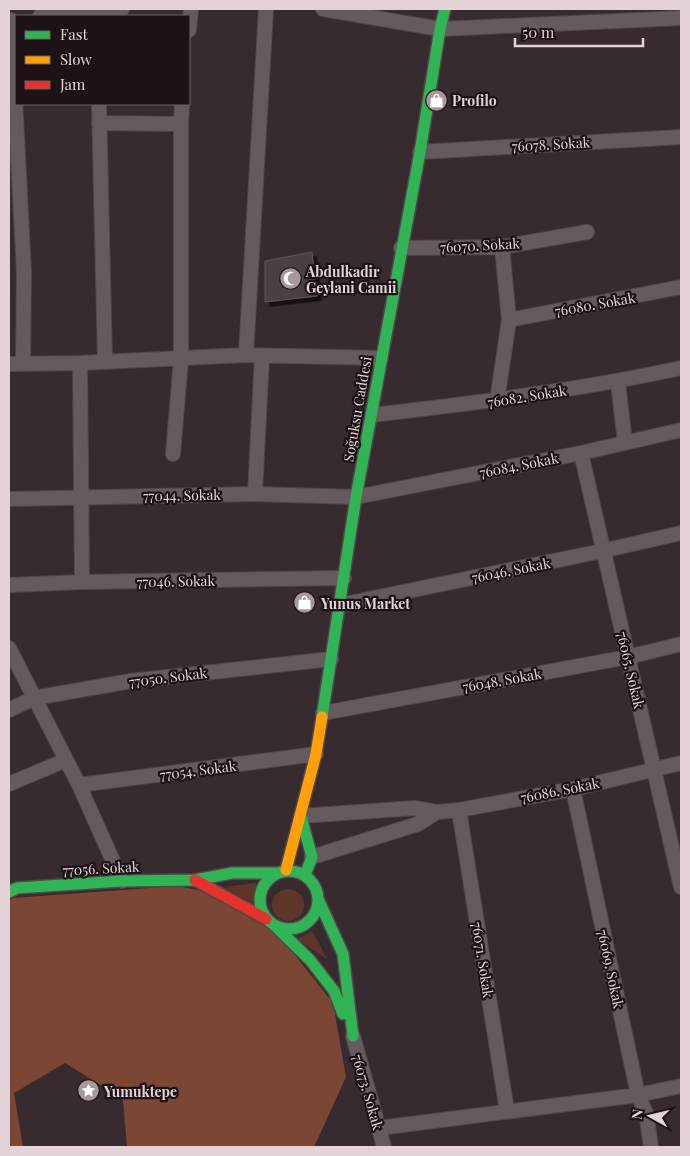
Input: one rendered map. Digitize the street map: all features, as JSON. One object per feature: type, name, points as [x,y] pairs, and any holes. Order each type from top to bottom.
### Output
[{"type":"street","points":[[45,15],[64,11],[99,13],[122,9]]},
{"type":"street","points":[[246,356],[266,9]]},
{"type":"street","points":[[323,9],[342,10],[440,30],[681,18]]},
{"type":"street","name":"Soğuksu Caddesi","points":[[281,872],[301,816],[316,754],[356,497],[445,9]]},
{"type":"street","points":[[12,20],[15,83]]},
{"type":"street","points":[[16,105],[24,272],[23,363]]},
{"type":"street","points":[[99,105],[106,361]]},
{"type":"street","points":[[173,454],[182,358],[182,105]]},
{"type":"street","points":[[99,123],[181,124]]},
{"type":"street","name":"76078. Sokak","points":[[420,152],[681,137]]},
{"type":"street","name":"76070. Sokak","points":[[401,248],[502,247],[587,232]]},
{"type":"street","points":[[497,401],[509,320],[502,247]]},
{"type":"street","name":"76080. Sokak","points":[[509,320],[681,287]]},
{"type":"street","points":[[9,364],[246,356],[381,358]]},
{"type":"street","points":[[255,494],[262,356]]},
{"type":"street","points":[[80,363],[83,497],[82,582]]},
{"type":"street","name":"76082. Sokak","points":[[372,415],[497,401],[618,382],[681,368]]},
{"type":"street","points":[[618,382],[625,443]]},
{"type":"street","name":"76084. Sokak","points":[[356,497],[581,453],[681,430]]},
{"type":"street","name":"76065. Sokak","points":[[581,453],[602,551],[681,887]]},
{"type":"street","name":"77044. Sokak","points":[[9,499],[255,494],[356,497]]},
{"type":"street","name":"76046. Sokak","points":[[340,604],[602,551],[681,533]]},
{"type":"street","name":"77046. Sokak","points":[[9,586],[82,582],[344,578]]},
{"type":"street","name":"76048. Sokak","points":[[323,713],[628,657],[681,644]]},
{"type":"street","points":[[9,648],[79,785],[122,881]]},
{"type":"street","name":"77050. Sokak","points":[[9,710],[34,698],[131,681],[331,659]]},
{"type":"street","name":"77054. Sokak","points":[[79,785],[316,754]]},
{"type":"street","points":[[9,784],[66,760]]},
{"type":"street","name":"76086. Sokak","points":[[301,816],[415,808],[437,812],[459,810],[573,789],[681,763]]},
{"type":"street","name":"76069. Sokak","points":[[573,789],[638,1095],[646,1113],[651,1147]]},
{"type":"street","name":"76071. Sokak","points":[[459,810],[507,1111]]},
{"type":"street","name":"76086. Sokak","points":[[312,857],[418,824],[437,812]]},
{"type":"street","points":[[301,816],[312,857],[305,875]]},
{"type":"street","points":[[296,871],[305,875],[312,881],[316,890],[318,899],[343,954],[352,1036],[334,991],[310,960],[270,922],[261,909],[259,898],[262,888],[268,879],[281,872],[296,871]]},
{"type":"street","name":"77056. Sokak","points":[[9,892],[17,888],[122,881],[195,880],[232,872],[281,872]]},
{"type":"street","points":[[195,880],[285,929],[297,928],[307,923],[317,908],[318,899]]},
{"type":"street","name":"76073. Sokak","points":[[352,1036],[384,1147]]},
{"type":"street","points":[[379,1128],[638,1095],[681,1086]]},
{"type":"shaded area","points":[[256,883],[253,904],[224,887]]},
{"type":"shaded area","name":"Yumuktepe","points":[[177,886],[203,891],[278,934],[333,1003],[346,1077],[314,1147],[127,1147],[123,1099],[65,1063],[14,1093],[23,1147],[9,1147],[9,901],[13,898]]},
{"type":"shaded area","points":[[288,889],[299,894],[304,905],[299,916],[288,921],[277,916],[272,905],[277,894]]},
{"type":"shaded area","points":[[312,931],[328,960],[297,939]]},
{"type":"building","name":"Abdulkadir Geylani Camii","points":[[312,252],[317,296],[265,302],[265,261]]},
{"type":"traffic: fast","points":[[322,717],[356,497],[445,9]]},
{"type":"traffic: fast","points":[[301,817],[312,857],[305,875]]},
{"type":"traffic: fast","points":[[283,871],[295,871],[310,879],[318,894],[318,900],[318,906],[310,921],[295,929],[283,929],[268,921],[260,906],[260,894],[268,879],[283,871]]},
{"type":"traffic: fast","points":[[9,892],[17,888],[122,881],[195,880],[232,873],[276,873]]},
{"type":"traffic: fast","points":[[318,899],[343,954],[353,1036]]},
{"type":"traffic: fast","points":[[275,926],[310,960],[334,991],[343,1014]]},
{"type":"traffic: slow","points":[[286,870],[316,754],[322,717]]},
{"type":"traffic: jam","points":[[195,880],[266,919]]},
{"type":"place","name":"Profilo","points":[[436,100]]},
{"type":"place","name":"Abdulkadir Geylani Camii","points":[[290,279]]},
{"type":"place","name":"Yunus Market","points":[[305,603]]},
{"type":"place","name":"Yumuktepe","points":[[88,1091]]}]
